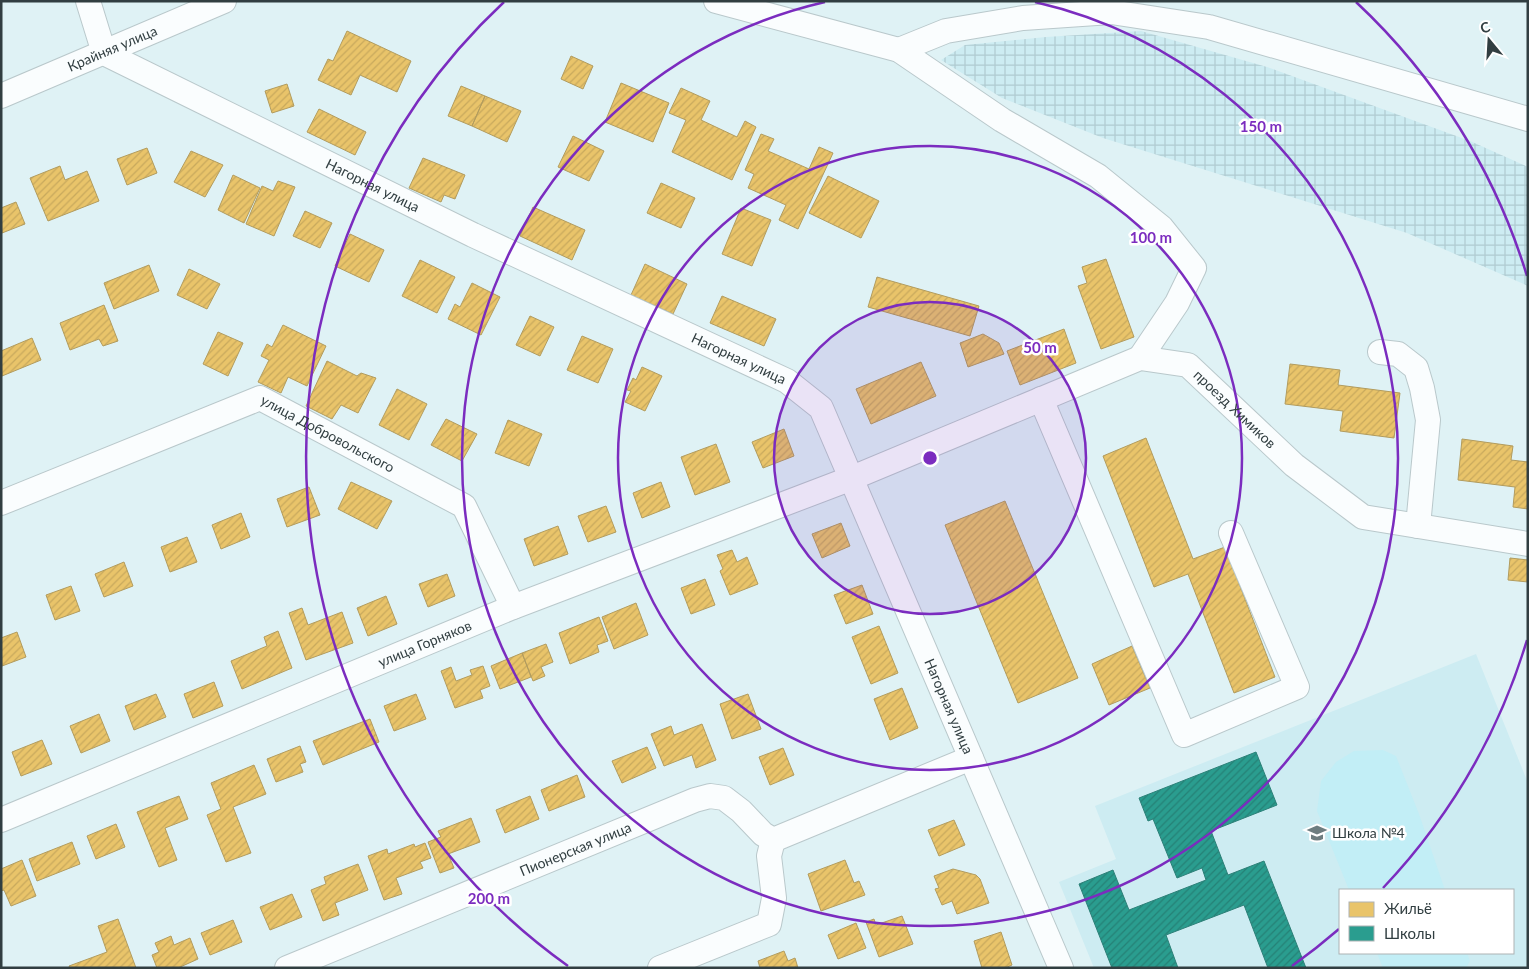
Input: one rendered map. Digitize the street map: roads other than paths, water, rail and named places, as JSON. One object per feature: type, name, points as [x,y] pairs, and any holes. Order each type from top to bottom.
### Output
[{"type":"street","points":[[88,1],[104,53]]},
{"type":"street","name":"Крайняя улица","points":[[1,96],[224,1]]},
{"type":"street","points":[[716,1],[899,50],[1002,120],[1098,176],[1161,227],[1194,268],[1177,303],[1140,358]]},
{"type":"street","points":[[899,50],[946,31],[1023,18],[1111,12],[1209,27],[1528,119]]},
{"type":"street","name":"Нагорная улица","points":[[104,53],[474,235],[787,381],[821,408],[1061,968]]},
{"type":"street","points":[[1380,352],[1398,354],[1416,368],[1422,388],[1428,420],[1418,526]]},
{"type":"street","name":"проезд Химиков","points":[[852,478],[1140,358],[1188,364],[1294,465],[1362,517],[1528,544]]},
{"type":"street","name":"улица Добровольского","points":[[1,503],[260,398],[464,506],[513,607]]},
{"type":"street","points":[[1042,399],[1184,735],[1297,687],[1231,533]]},
{"type":"street","name":"улица Горняков","points":[[1,820],[513,607],[852,478]]},
{"type":"street","points":[[660,968],[769,924],[774,898],[769,856],[774,840],[971,758]]},
{"type":"street","name":"Пионерская улица","points":[[287,968],[695,800],[710,796],[724,798],[741,811],[763,834],[774,840]]},
{"type":"place","name":"Школа №4","points":[[1317,833]]}]
